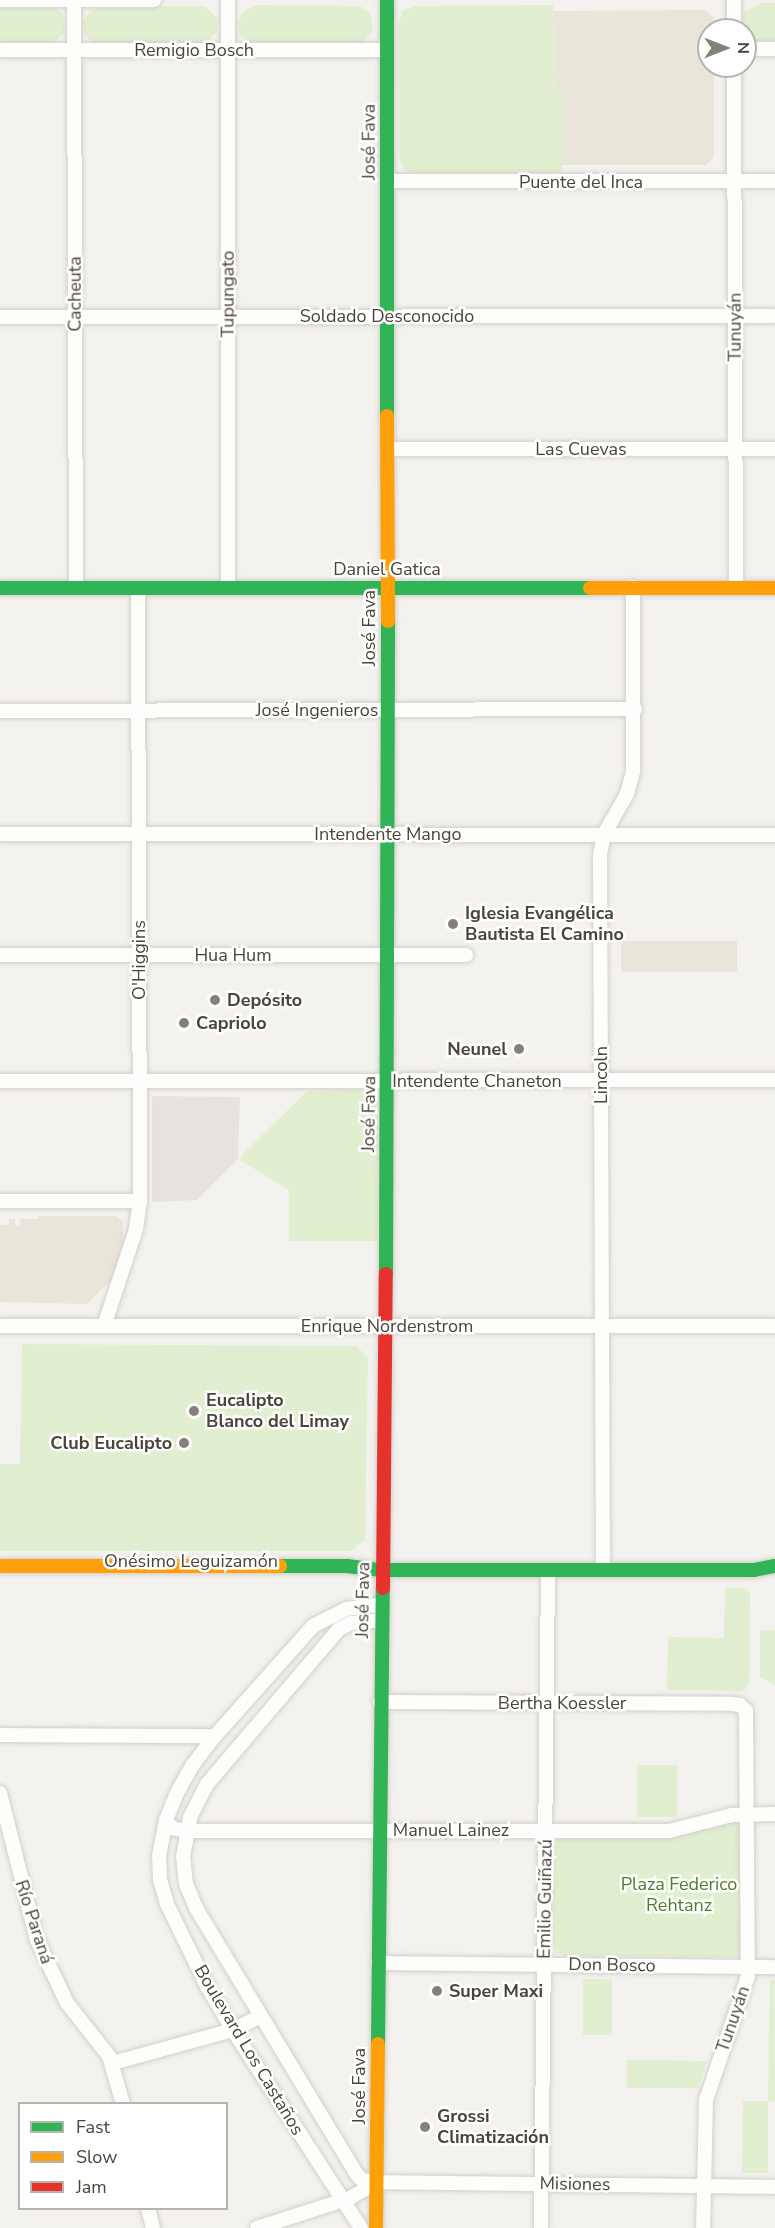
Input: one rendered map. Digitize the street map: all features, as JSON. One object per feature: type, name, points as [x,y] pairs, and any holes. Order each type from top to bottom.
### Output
[{"type":"main road","name":"José Fava","points":[[376,2228],[381,1570],[388,1081],[387,0]]},
{"type":"main road","name":"Daniel Gatica","points":[[0,588],[775,588]]},
{"type":"main road","name":"Onésimo Leguizamón","points":[[0,1566],[347,1566],[381,1570],[771,1569]]},
{"type":"main road","name":"Onésimo Leguizamón","points":[[0,1580],[348,1578],[381,1570]]},
{"type":"street","points":[[0,0],[154,0]]},
{"type":"street","name":"Cacheuta","points":[[74,0],[76,588]]},
{"type":"street","name":"Tupungato","points":[[228,0],[228,587]]},
{"type":"street","points":[[734,0],[734,18]]},
{"type":"street","points":[[757,49],[775,49]]},
{"type":"street","name":"Remigio Bosch","points":[[0,50],[387,50]]},
{"type":"street","name":"Tunuyán","points":[[734,78],[736,588]]},
{"type":"street","name":"Puente del Inca","points":[[387,182],[775,182]]},
{"type":"street","name":"Soldado Desconocido","points":[[0,317],[775,316]]},
{"type":"street","name":"Las Cuevas","points":[[387,449],[775,449]]},
{"type":"street","name":"Lincoln","points":[[603,1570],[600,855],[604,834],[627,794],[633,771],[635,709],[633,587]]},
{"type":"street","name":"O'Higgins","points":[[104,1326],[136,1229],[140,1201],[138,588]]},
{"type":"street","name":"José Ingenieros","points":[[0,711],[635,709]]},
{"type":"street","name":"Intendente Mango","points":[[0,834],[775,835]]},
{"type":"street","name":"Hua Hum","points":[[0,956],[465,955]]},
{"type":"street","name":"Intendente Chaneton","points":[[0,1081],[775,1080]]},
{"type":"street","points":[[0,1202],[140,1201]]},
{"type":"street","name":"Enrique Nordenstrom","points":[[0,1326],[775,1326]]},
{"type":"street","name":"Emilio Guiñazú","points":[[542,2228],[548,1570]]},
{"type":"street","name":"Boulevard Los Castaños","points":[[361,2228],[207,1986],[163,1893],[159,1856],[166,1820],[185,1779],[216,1736],[313,1626],[346,1609],[381,1605]]},
{"type":"street","name":"Boulevard Los Castaños","points":[[376,2182],[361,2179],[261,2016],[190,1896],[183,1856],[186,1831],[195,1806],[207,1784],[339,1629],[351,1623],[381,1620]]},
{"type":"street","points":[[313,1626],[326,1628],[328,1640]]},
{"type":"street","name":"Bertha Koessler","points":[[380,1702],[732,1704],[743,1707]]},
{"type":"street","name":"Tunuyán","points":[[704,2228],[706,2100],[743,1996],[748,1966],[748,1720],[743,1707]]},
{"type":"street","points":[[0,1735],[216,1736]]},
{"type":"street","name":"Río Paraná","points":[[0,1793],[29,1917],[47,1964],[75,2015],[104,2048],[113,2063],[123,2102]]},
{"type":"street","name":"Manuel Lainez","points":[[166,1820],[172,1828],[186,1831],[379,1829],[669,1831],[724,1817],[775,1814]]},
{"type":"street","name":"Don Bosco","points":[[378,1963],[775,1967]]},
{"type":"street","points":[[113,2063],[233,2030],[261,2016]]},
{"type":"street","points":[[326,2174],[333,2178],[344,2177],[348,2172],[348,2160]]},
{"type":"street","points":[[257,2228],[343,2201],[376,2182]]},
{"type":"street","name":"Misiones","points":[[376,2182],[775,2187]]},
{"type":"street","points":[[148,2210],[153,2228]]},
{"type":"shaded area","points":[[705,10],[714,18],[697,18],[697,78],[714,78],[714,157],[706,165],[562,165],[562,92],[554,80],[553,11]]},
{"type":"shaded area","points":[[621,941],[737,941],[737,972],[621,972]]},
{"type":"shaded area","points":[[152,1096],[240,1097],[238,1159],[197,1200],[152,1202]]},
{"type":"shaded area","points":[[38,1216],[116,1216],[123,1221],[123,1268],[87,1304],[0,1302],[0,1222],[1,1225],[9,1225],[9,1219],[15,1219],[15,1225],[19,1226],[20,1219],[38,1219]]},
{"type":"green space","points":[[760,3],[775,3],[775,43],[757,41],[757,18],[744,18],[744,13]]},
{"type":"green space","points":[[258,5],[360,6],[370,13],[373,31],[360,44],[251,44],[240,35],[238,22],[245,10]]},
{"type":"green space","points":[[553,5],[554,80],[562,91],[562,173],[414,173],[403,169],[399,157],[398,25],[403,10],[416,6]]},
{"type":"green space","points":[[0,6],[52,6],[62,14],[65,32],[52,44],[0,45]]},
{"type":"green space","points":[[102,6],[205,6],[218,19],[217,32],[205,44],[95,44],[85,35],[83,22],[90,11]]},
{"type":"green space","points":[[363,1090],[375,1096],[378,1106],[377,1241],[289,1241],[289,1190],[238,1159],[307,1091]]},
{"type":"green space","name":"Eucalipto Blanco del Limay","points":[[22,1344],[356,1346],[368,1357],[365,1540],[351,1551],[0,1551],[0,1464],[20,1464]]},
{"type":"green space","points":[[725,1588],[745,1588],[750,1593],[749,1684],[743,1691],[667,1690],[668,1637],[724,1638]]},
{"type":"green space","points":[[760,1630],[775,1630],[775,1685],[760,1677]]},
{"type":"green space","points":[[637,1765],[677,1765],[677,1817],[637,1817]]},
{"type":"green space","name":"Plaza Federico Rehtanz","points":[[732,1820],[741,1823],[741,1947],[738,1955],[730,1957],[565,1956],[556,1952],[553,1944],[554,1848],[558,1839]]},
{"type":"green space","points":[[583,1979],[612,1979],[612,2035],[583,2035]]},
{"type":"green space","points":[[770,1980],[775,1980],[775,2101],[768,2102],[768,2173],[742,2173],[743,2101],[768,2101]]},
{"type":"green space","points":[[627,2060],[707,2061],[698,2088],[627,2088]]},
{"type":"traffic: fast","points":[[387,0],[387,416]]},
{"type":"traffic: fast","points":[[0,588],[590,588]]},
{"type":"traffic: fast","points":[[386,1274],[388,621]]},
{"type":"traffic: fast","points":[[280,1566],[347,1566],[381,1570],[754,1570],[775,1566]]},
{"type":"traffic: fast","points":[[378,2044],[383,1588]]},
{"type":"traffic: slow","points":[[387,416],[388,621]]},
{"type":"traffic: slow","points":[[590,588],[775,588]]},
{"type":"traffic: slow","points":[[0,1566],[280,1566]]},
{"type":"traffic: slow","points":[[376,2228],[378,2044]]},
{"type":"traffic: jam","points":[[383,1588],[386,1274]]},
{"type":"place","name":"Iglesia Evangélica Bautista El Camino","points":[[453,924]]},
{"type":"place","name":"Depósito","points":[[215,1000]]},
{"type":"place","name":"Capriolo","points":[[184,1023]]},
{"type":"place","name":"Neunel","points":[[519,1049]]},
{"type":"place","name":"Eucalipto Blanco del Limay","points":[[194,1411]]},
{"type":"place","name":"Club Eucalipto","points":[[184,1443]]},
{"type":"place","name":"Super Maxi","points":[[437,1991]]},
{"type":"place","name":"Grossi Climatización","points":[[425,2127]]}]
